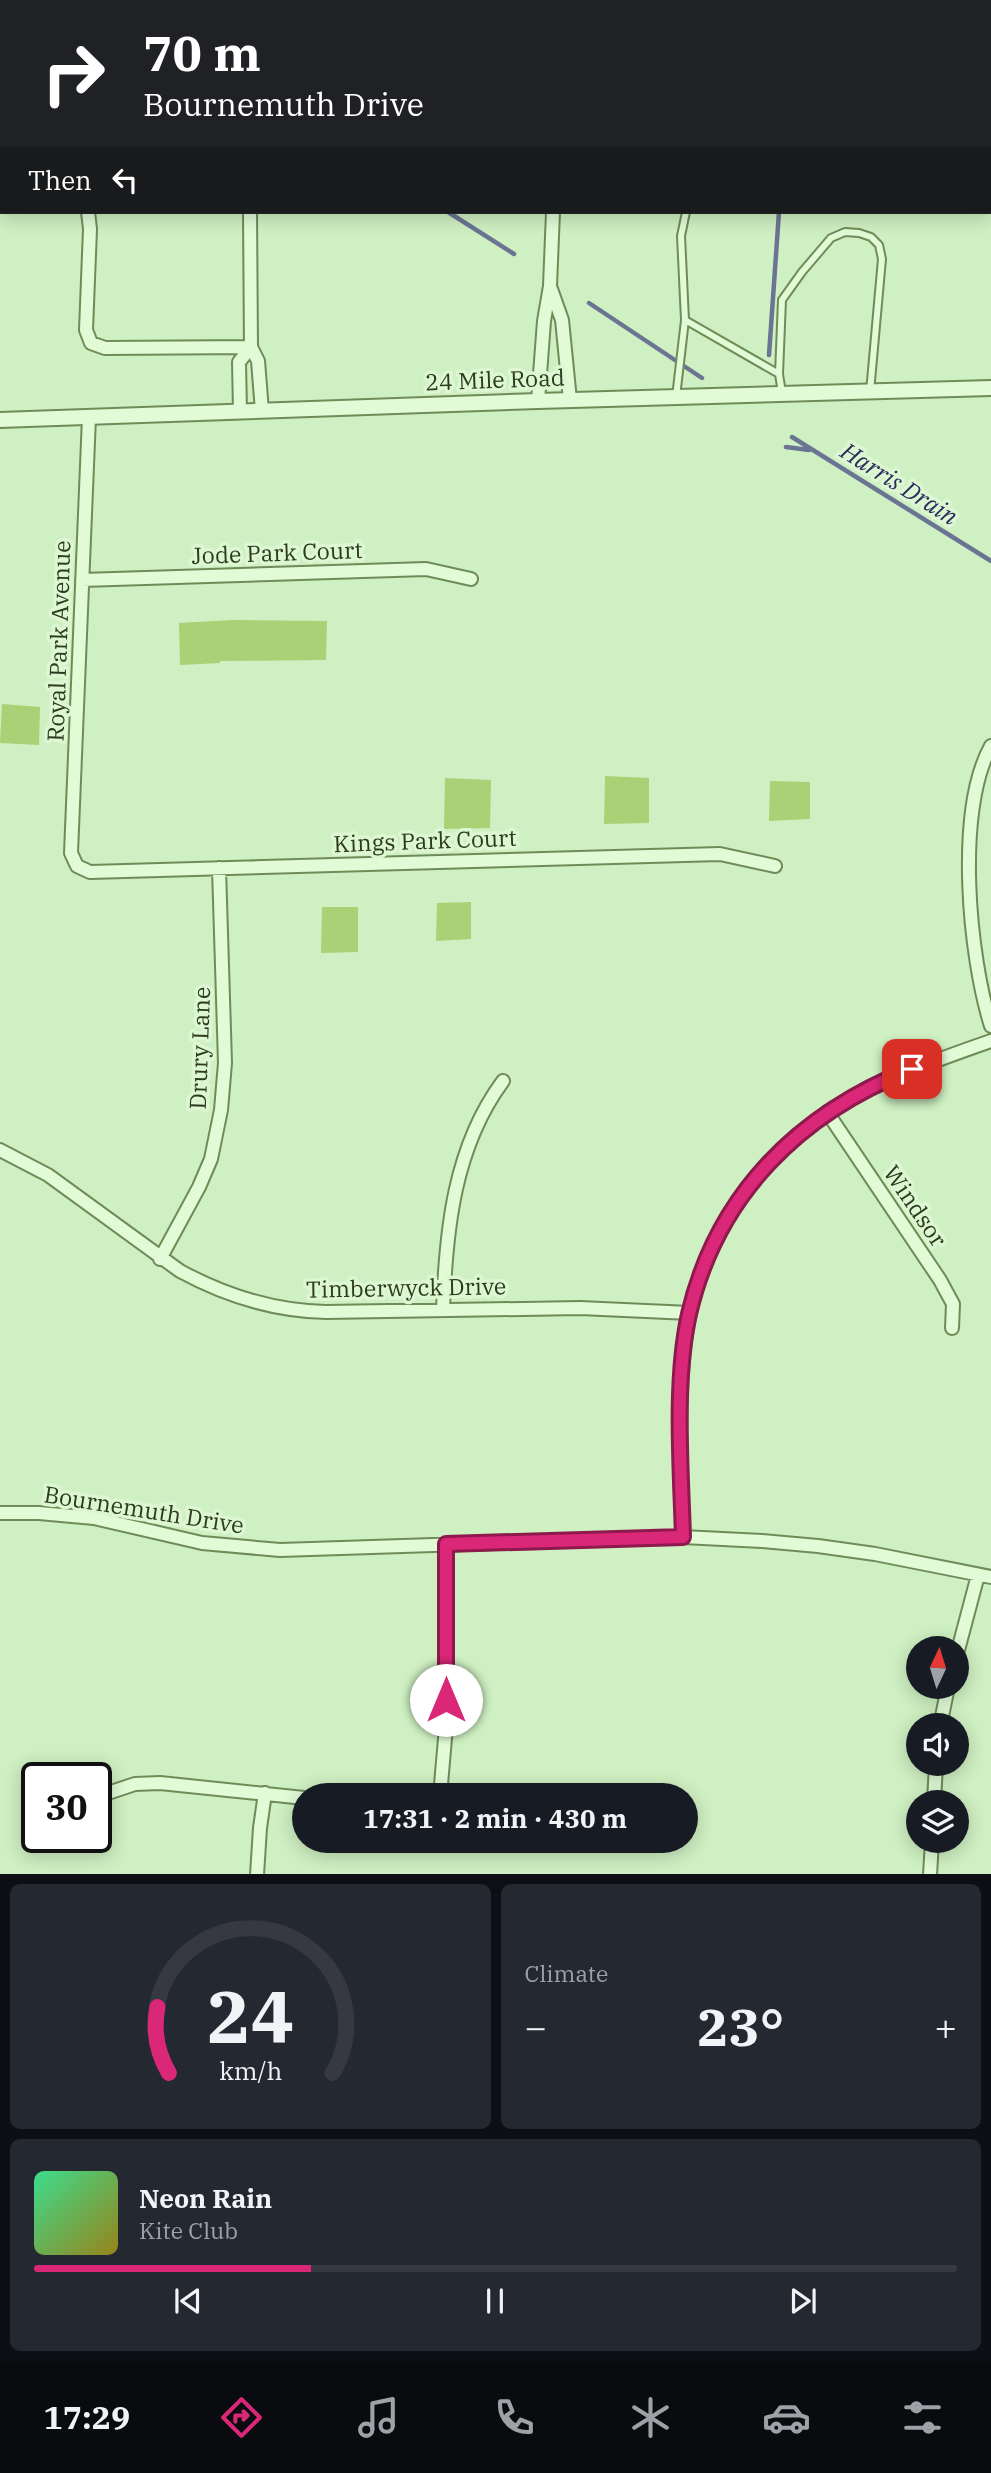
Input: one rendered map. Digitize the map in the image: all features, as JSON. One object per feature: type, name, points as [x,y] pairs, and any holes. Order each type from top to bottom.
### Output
[{"type":"street","points":[[88,214],[86,330],[91,342],[105,348],[251,347]]},
{"type":"street","points":[[250,214],[251,347],[258,361],[262,411]]},
{"type":"street","points":[[538,401],[544,321],[550,286],[554,214]]},
{"type":"street","points":[[550,286],[562,320],[570,400]]},
{"type":"street","points":[[240,411],[239,362],[251,347]]},
{"type":"street","name":"24 Mile Road","points":[[0,420],[991,388]]},
{"type":"street","name":"Royal Park Avenue","points":[[77,866],[71,853],[89,417]]},
{"type":"street","name":"Jode Park Court","points":[[82,580],[426,569],[471,579]]},
{"type":"street","points":[[991,746],[978,777],[974,800],[969,878],[976,964],[991,1026]]},
{"type":"street","name":"Kings Park Court","points":[[77,866],[90,872],[720,854],[775,866]]},
{"type":"street","name":"Drury Lane","points":[[160,1259],[200,1187],[211,1158],[221,1110],[225,1063],[219,868]]},
{"type":"street","points":[[683,1537],[681,1418],[684,1353],[690,1313],[708,1258],[726,1220],[746,1189],[790,1140],[827,1112],[892,1077],[991,1041]]},
{"type":"street","points":[[443,1309],[448,1229],[457,1180],[481,1116],[503,1081]]},
{"type":"street","name":"Windsor","points":[[827,1112],[940,1280],[953,1304],[952,1328]]},
{"type":"street","name":"Timberwyck Drive","points":[[0,1150],[48,1175],[160,1259],[199,1282],[238,1298],[288,1310],[326,1312],[580,1308],[690,1313]]},
{"type":"street","name":"Bournemuth Drive","points":[[0,1513],[94,1518],[202,1543],[280,1550],[683,1537],[818,1545],[985,1576]]},
{"type":"street","points":[[441,1783],[446,1727],[446,1544]]},
{"type":"street","points":[[963,1636],[985,1576]]},
{"type":"street","points":[[112,1792],[135,1784],[160,1783],[292,1796]]},
{"type":"street","points":[[257,1874],[265,1793]]},
{"type":"street","points":[[930,1874],[931,1853]]},
{"type":"lane","points":[[676,397],[685,320],[681,236],[686,214]]},
{"type":"lane","points":[[782,395],[779,374],[782,300],[831,237],[845,232],[871,237],[879,245],[881,259],[870,392]]},
{"type":"lane","points":[[685,320],[779,374]]},
{"type":"building","points":[[233,620],[327,621],[326,660],[220,661],[180,665],[179,623]]},
{"type":"building","points":[[2,704],[40,707],[39,745],[0,743]]},
{"type":"building","points":[[605,776],[649,778],[649,823],[604,824]]},
{"type":"building","points":[[445,778],[491,780],[490,828],[444,829]]},
{"type":"building","points":[[770,781],[810,782],[810,819],[769,821]]},
{"type":"building","points":[[471,902],[471,939],[436,941],[437,903]]},
{"type":"building","points":[[322,907],[358,907],[358,952],[321,953]]},
{"type":"waterway","name":"Harris Drain","points":[[451,214],[514,254]]},
{"type":"waterway","points":[[769,355],[779,214]]},
{"type":"waterway","name":"Harris Drain","points":[[589,303],[702,378]]},
{"type":"waterway","name":"Harris Drain","points":[[792,437],[991,561]]},
{"type":"waterway","name":"Harris Drain","points":[[786,447],[809,450]]},
{"type":"route","points":[[446,1700],[446,1544],[683,1537],[681,1418],[685,1339],[690,1313],[708,1258],[726,1220],[746,1189],[790,1140],[827,1112],[857,1094],[912,1069]]}]
